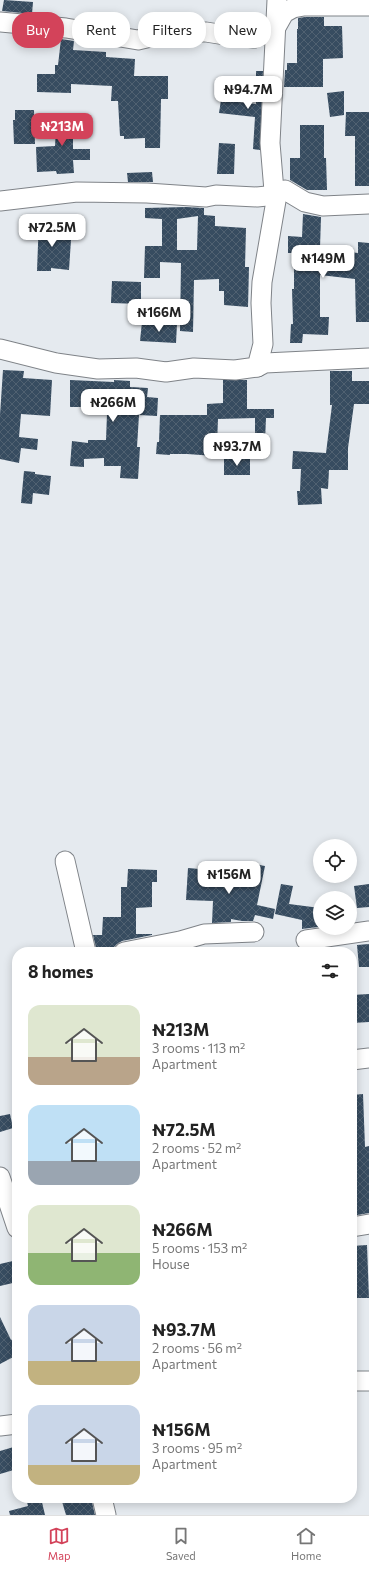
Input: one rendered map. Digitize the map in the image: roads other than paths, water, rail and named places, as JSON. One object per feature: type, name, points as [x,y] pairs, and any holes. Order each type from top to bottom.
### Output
[{"type":"street","points":[[257,367],[263,344],[261,303],[262,282],[277,192],[270,144],[277,0]]},
{"type":"street","points":[[0,22],[66,28],[138,40],[153,38],[168,32],[206,32],[254,38],[275,28],[284,13],[293,8],[304,6],[369,6]]},
{"type":"street","points":[[0,201],[77,192],[147,193],[206,197],[216,195],[257,197],[285,190],[305,202],[323,206],[369,204]]},
{"type":"street","points":[[0,350],[56,363],[98,369],[136,368],[166,372],[194,368],[235,370],[257,367],[265,363],[369,358]]},
{"type":"street","points":[[65,861],[85,947]]},
{"type":"street","points":[[306,940],[369,931]]},
{"type":"street","points":[[149,947],[180,941],[204,934],[254,932]]},
{"type":"street","points":[[357,1059],[369,1058]]},
{"type":"street","points":[[0,1177],[12,1213]]},
{"type":"street","points":[[357,1226],[369,1224]]},
{"type":"street","points":[[357,1381],[369,1380]]},
{"type":"street","points":[[0,1426],[12,1425]]},
{"type":"street","points":[[103,1503],[106,1515]]}]
